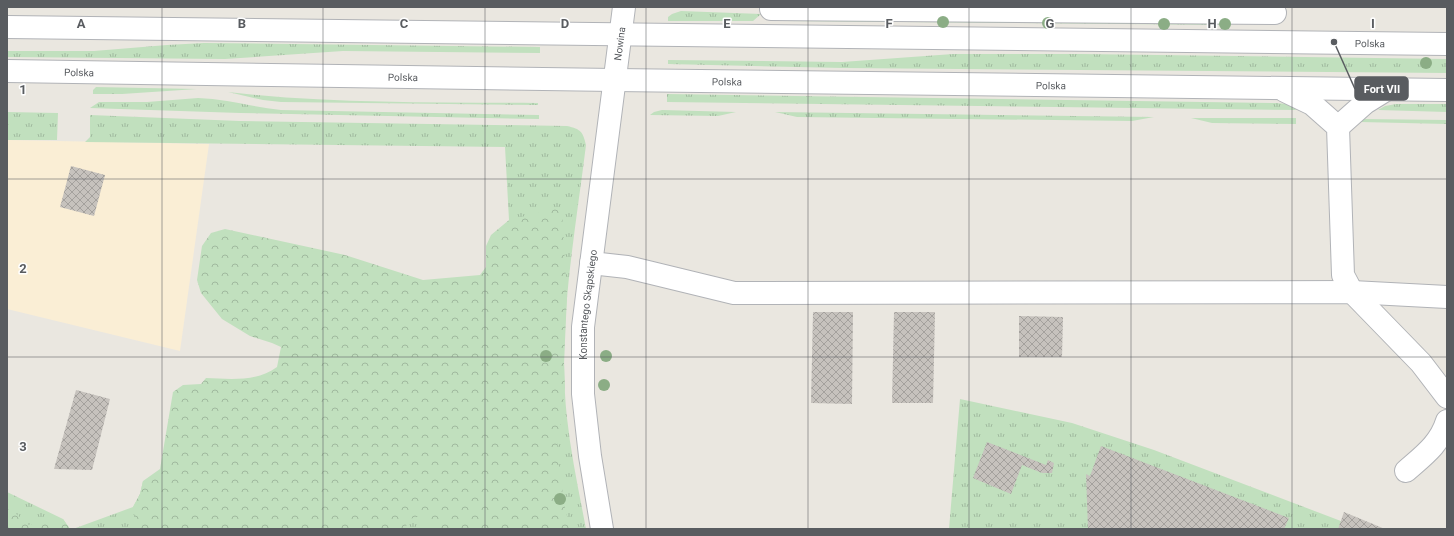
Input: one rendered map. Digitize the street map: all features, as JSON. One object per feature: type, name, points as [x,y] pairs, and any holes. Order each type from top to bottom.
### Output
[{"type":"street","name":"Nowina","points":[[614,80],[624,7]]},
{"type":"street","points":[[762,36],[771,8],[1275,10],[1275,42]]},
{"type":"street","name":"Polska","points":[[7,27],[1275,42],[1445,42]]},
{"type":"street","name":"Polska","points":[[7,71],[1447,90]]},
{"type":"street","name":"Konstantego Skąpskiego","points":[[602,529],[590,456],[583,394],[583,327],[614,80]]},
{"type":"street","points":[[1279,88],[1312,104],[1338,127],[1343,275],[1352,292],[1421,363],[1447,397]]},
{"type":"street","points":[[1338,127],[1365,103],[1386,90]]},
{"type":"street","points":[[591,263],[627,267],[734,293],[1352,292],[1447,297]]},
{"type":"street","points":[[1406,471],[1431,450],[1444,432],[1447,421]]},
{"type":"shaded area","points":[[7,140],[209,144],[180,351],[7,309]]},
{"type":"green space","points":[[681,11],[761,14],[753,21],[668,21],[668,17]]},
{"type":"green space","points":[[782,16],[1224,21],[1227,25],[782,21]]},
{"type":"green space","points":[[204,43],[540,47],[540,53],[343,51],[225,59],[7,57],[7,51],[94,51]]},
{"type":"green space","points":[[953,54],[1081,54],[1447,59],[1447,73],[843,68],[668,64],[668,60],[842,62]]},
{"type":"green space","points":[[96,87],[197,89],[122,94],[93,94],[93,90]]},
{"type":"green space","points":[[228,92],[305,99],[538,103],[538,105],[281,102],[263,100]]},
{"type":"green space","points":[[667,94],[1276,103],[1293,106],[1296,110],[667,102]]},
{"type":"green space","points":[[198,98],[281,110],[539,115],[539,119],[240,113],[90,108],[99,102],[147,102]]},
{"type":"green space","points":[[1396,104],[1447,104],[1447,112],[1378,110],[1385,106]]},
{"type":"green space","points":[[662,110],[736,112],[718,116],[650,115],[654,112]]},
{"type":"green space","points":[[7,112],[58,113],[57,140],[7,140]]},
{"type":"green space","points":[[775,112],[1154,117],[1132,121],[797,117]]},
{"type":"green space","points":[[90,115],[240,121],[567,126],[575,128],[581,132],[586,145],[569,281],[564,350],[564,384],[575,474],[586,529],[73,529],[133,507],[140,494],[143,481],[463,473],[509,220],[505,147],[85,142],[90,137]]},
{"type":"green space","points":[[1191,118],[1296,118],[1296,124],[1212,123]]},
{"type":"green space","points":[[1363,119],[1447,120],[1447,124],[1360,122]]},
{"type":"green space","points":[[555,209],[562,211],[567,296],[564,363],[565,388],[557,449],[564,503],[570,529],[433,529],[429,520],[420,516],[407,520],[406,529],[137,529],[133,507],[140,494],[143,481],[160,469],[173,392],[183,385],[201,384],[206,378],[234,379],[252,377],[269,372],[277,367],[281,347],[250,336],[222,319],[201,293],[197,280],[202,246],[211,233],[225,229],[345,255],[423,280],[480,275],[486,267],[486,246],[491,235],[509,220]]},
{"type":"green space","points":[[960,399],[1072,423],[1154,450],[1362,529],[949,529]]},
{"type":"green space","points":[[7,492],[63,519],[70,529],[7,529]]},
{"type":"green space","points":[[7,501],[14,512],[28,525],[55,519],[63,519],[70,529],[7,529]]},
{"type":"building","points":[[71,166],[105,175],[94,216],[60,207]]},
{"type":"building","points":[[813,312],[853,312],[852,404],[811,403]]},
{"type":"building","points":[[894,312],[935,312],[933,403],[892,403]]},
{"type":"building","points":[[1019,316],[1063,317],[1062,357],[1019,357]]},
{"type":"building","points":[[76,390],[110,399],[92,470],[54,469]]},
{"type":"building","points":[[987,442],[1046,465],[1048,460],[1054,463],[1052,473],[1042,473],[1022,465],[1011,494],[973,478]]},
{"type":"building","points":[[1101,446],[1289,518],[1284,529],[1088,529],[1086,474],[1090,476]]},
{"type":"building","points":[[1344,512],[1385,529],[1338,529]]},
{"type":"place","name":"Fort VII","points":[[1334,42]]}]
